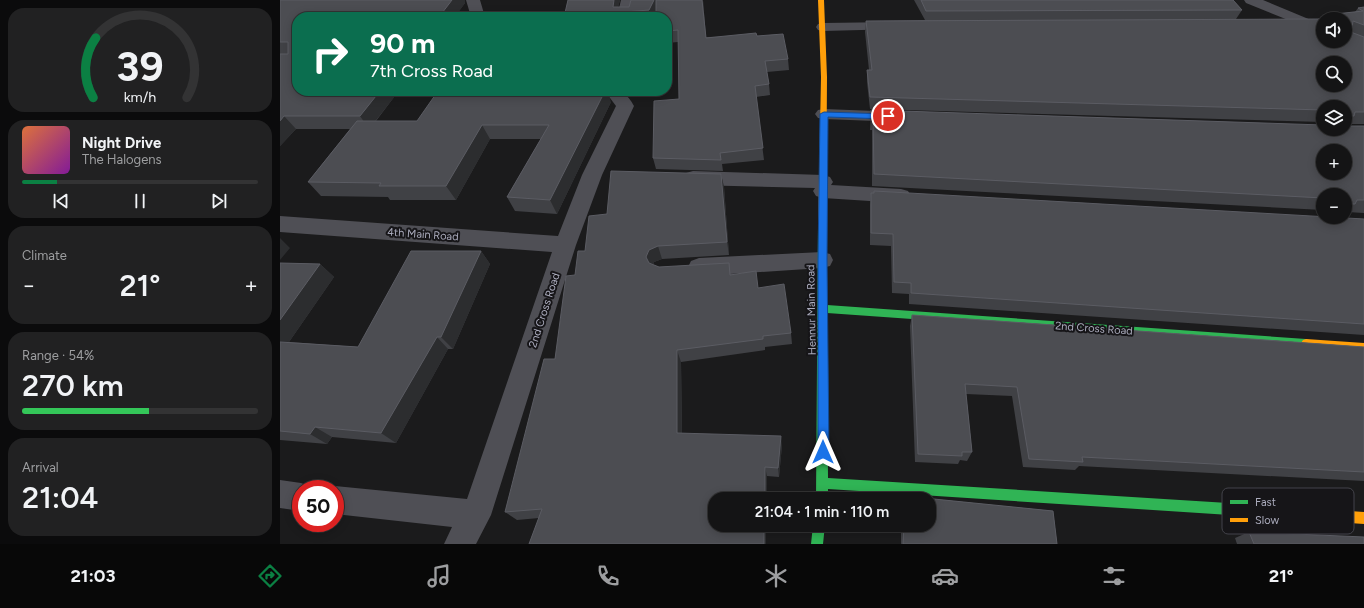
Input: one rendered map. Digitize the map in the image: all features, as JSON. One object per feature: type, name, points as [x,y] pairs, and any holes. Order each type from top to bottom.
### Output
[{"type":"street","points":[[473,0],[477,12]]},
{"type":"street","points":[[625,12],[628,0]]},
{"type":"street","name":"Hennur Main Road","points":[[820,0],[823,27],[824,114],[822,260],[823,492]]},
{"type":"street","points":[[1251,0],[1316,27]]},
{"type":"street","points":[[1278,25],[1316,27]]},
{"type":"street","points":[[823,27],[911,26]]},
{"type":"street","name":"2nd Cross Road","points":[[459,544],[476,515],[565,244],[600,176],[625,106],[622,98],[620,96]]},
{"type":"street","points":[[824,114],[919,117]]},
{"type":"street","points":[[672,178],[823,187],[918,197]]},
{"type":"street","name":"4th Main Road","points":[[280,224],[565,244]]},
{"type":"street","points":[[679,269],[822,260]]},
{"type":"street","name":"2nd Cross Road","points":[[823,309],[1364,347]]},
{"type":"street","points":[[824,483],[1222,509]]},
{"type":"street","points":[[280,494],[292,495]]},
{"type":"street","points":[[344,501],[476,515]]},
{"type":"street","points":[[1354,517],[1364,518]]},
{"type":"street","points":[[817,544],[818,532]]},
{"type":"building","points":[[280,0],[452,0],[443,12],[292,12],[292,96],[376,96],[360,116],[284,116],[280,121],[280,54],[288,54],[288,42],[280,42]]},
{"type":"building","points":[[568,0],[614,0],[613,7],[629,7],[631,0],[654,0],[649,10],[625,12],[565,12]]},
{"type":"building","points":[[656,0],[702,0],[706,38],[756,33],[757,36],[783,34],[788,59],[765,61],[769,84],[755,86],[763,148],[720,153],[721,160],[653,158],[654,101],[679,99],[678,30],[672,31],[672,12],[656,12]]},
{"type":"building","points":[[921,0],[1233,0],[1242,10],[926,11]]},
{"type":"building","points":[[1364,7],[1364,25],[1353,21],[1352,28],[1352,12],[1363,11],[1358,8]]},
{"type":"building","points":[[1316,19],[1316,48],[1352,48],[1352,32],[1364,37],[1364,112],[1355,112],[1354,116],[1352,116],[1352,100],[1316,100],[1316,110],[870,97],[867,70],[872,70],[866,21]]},
{"type":"building","points":[[434,96],[602,96],[550,200],[507,197],[549,125],[482,125],[446,186],[379,186],[381,183],[308,182],[357,121],[417,121]]},
{"type":"building","points":[[871,110],[1316,125],[1316,136],[1352,136],[1352,126],[1364,126],[1364,200],[1357,200],[1355,204],[1352,204],[1352,188],[1316,188],[1316,198],[874,174],[873,118],[871,118]]},
{"type":"building","points":[[611,171],[721,174],[727,242],[658,246],[649,250],[646,257],[649,263],[659,267],[729,263],[730,275],[756,271],[758,288],[784,284],[791,333],[763,336],[763,339],[677,350],[677,433],[781,436],[778,468],[765,467],[765,492],[708,492],[708,532],[764,532],[764,544],[529,544],[542,509],[505,512],[544,359],[555,359],[566,276],[575,275],[578,251],[585,251],[589,216],[607,214]]},
{"type":"building","points":[[874,191],[1316,216],[1316,224],[1352,224],[1352,218],[1364,219],[1364,324],[911,293],[911,283],[894,282],[893,234],[871,233],[871,193],[874,193]]},
{"type":"building","points":[[411,251],[481,251],[441,337],[437,337],[381,433],[315,427],[310,434],[280,431],[280,342],[358,347]]},
{"type":"building","points":[[280,263],[320,264],[280,320]]},
{"type":"building","points":[[912,315],[1364,347],[1364,472],[1082,457],[1083,462],[1029,459],[1017,387],[965,384],[972,452],[962,452],[962,456],[918,454]]},
{"type":"building","points":[[936,499],[1053,511],[1057,544],[903,544],[904,532],[936,532]]},
{"type":"building","points":[[1250,534],[1364,537],[1364,544],[1254,544]]},
{"type":"traffic: fast","points":[[822,227],[822,492]]},
{"type":"traffic: fast","points":[[823,309],[1306,343]]},
{"type":"traffic: fast","points":[[823,483],[1222,508]]},
{"type":"traffic: fast","points":[[817,544],[818,532]]},
{"type":"traffic: slow","points":[[821,0],[824,77],[822,227]]},
{"type":"traffic: slow","points":[[1306,343],[1364,347]]},
{"type":"traffic: slow","points":[[1354,517],[1364,518]]},
{"type":"route","points":[[823,452],[822,260],[824,114],[888,116]]}]
